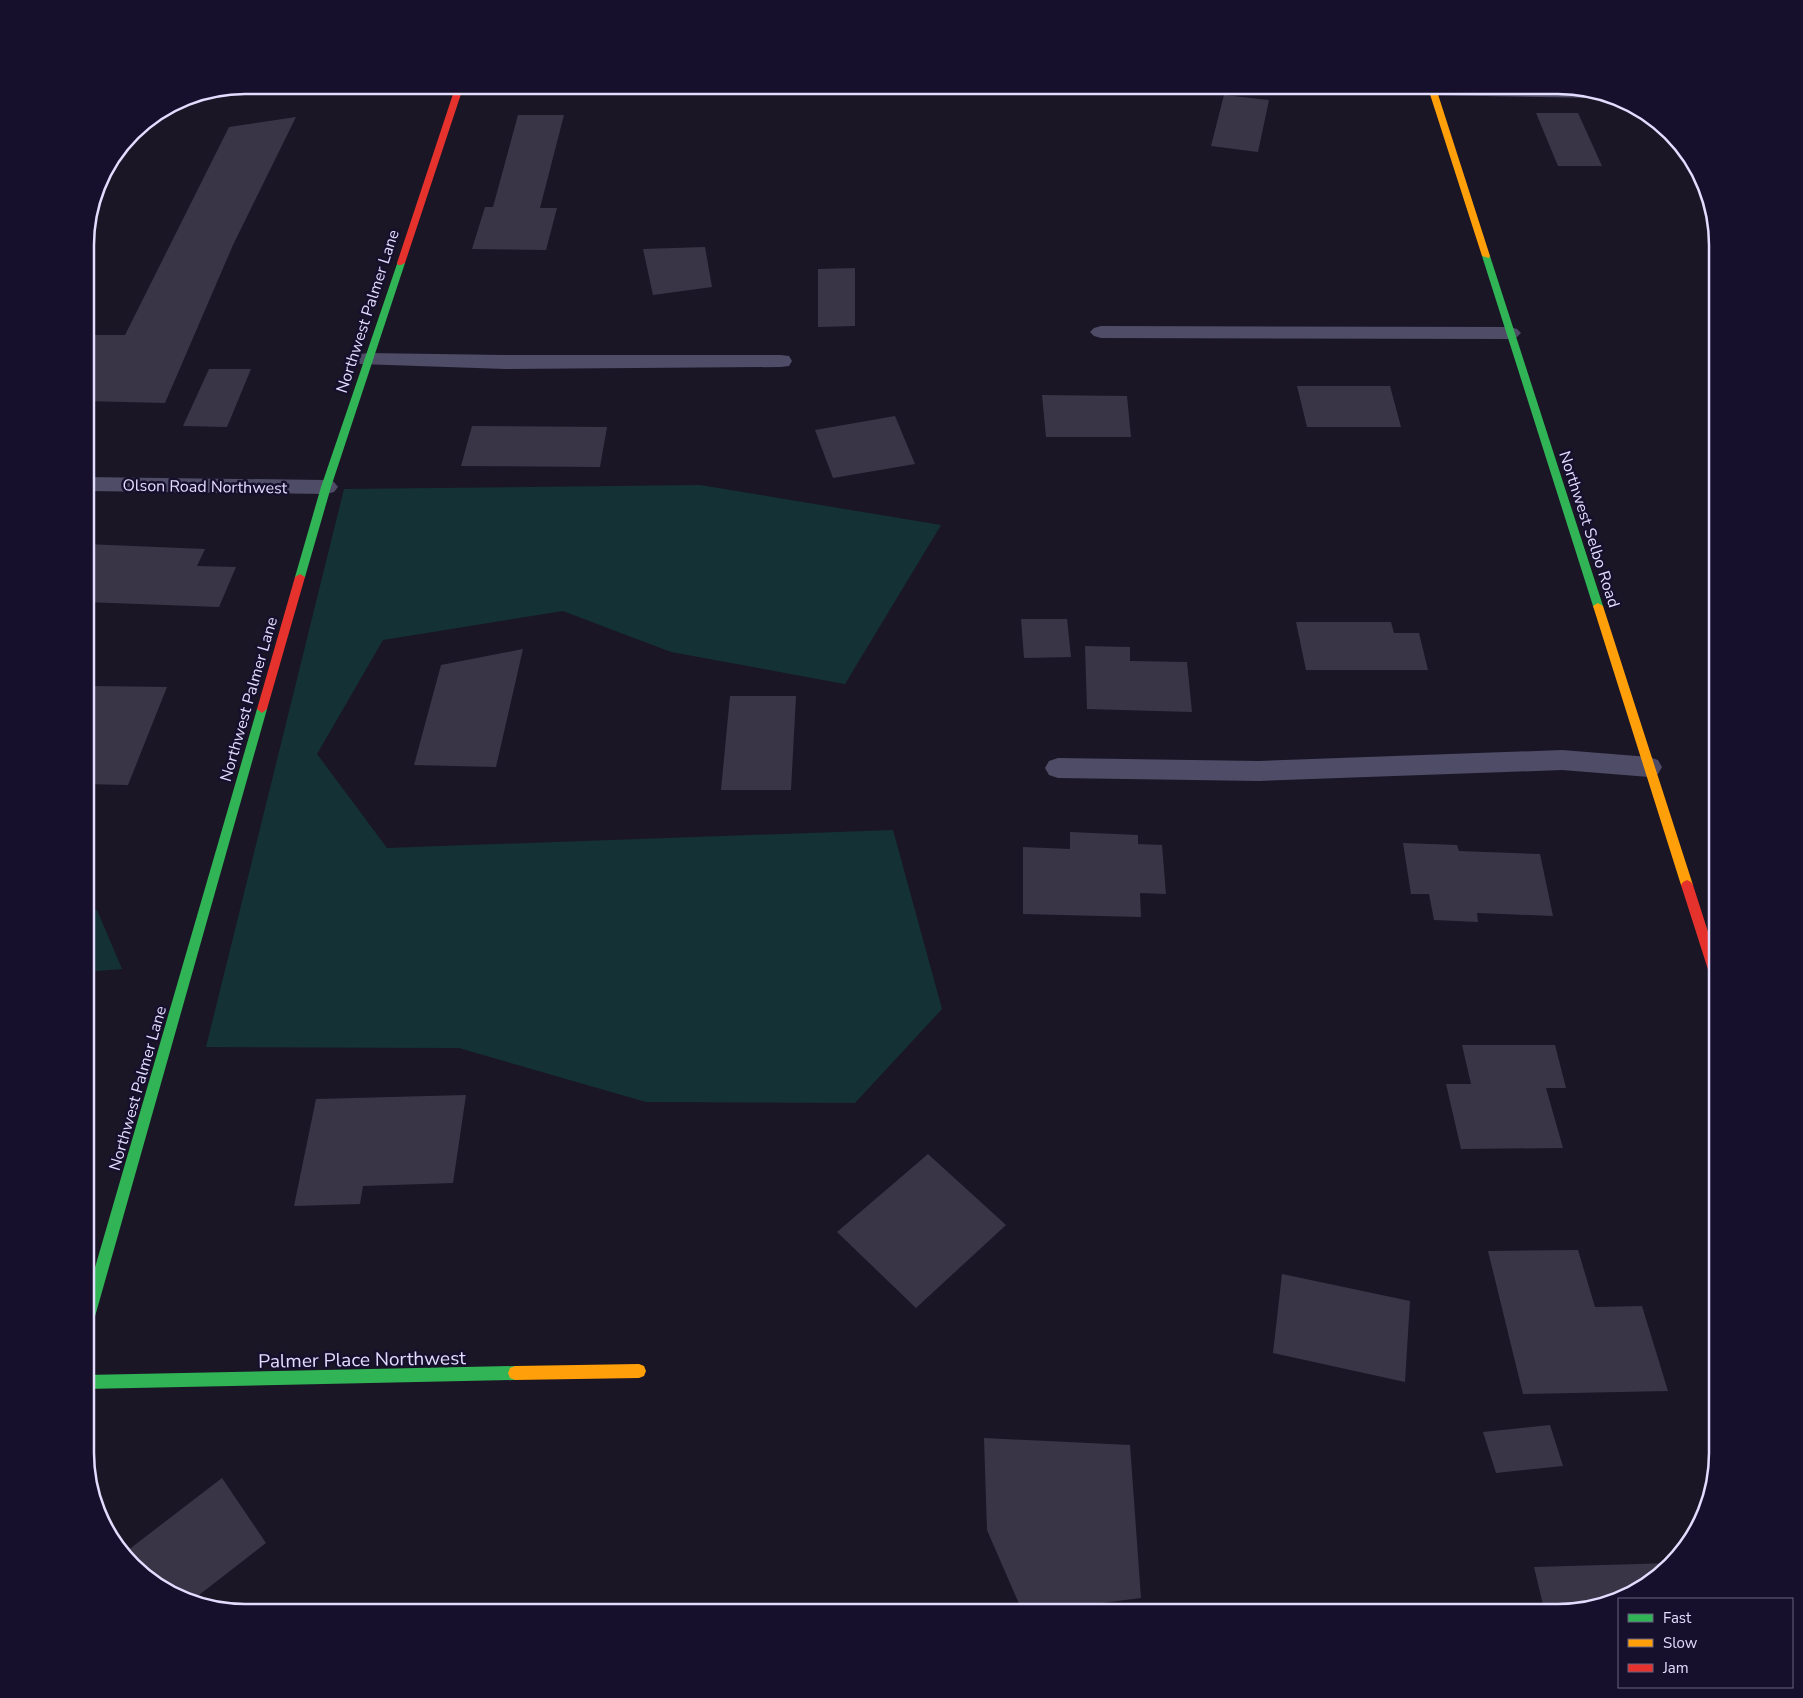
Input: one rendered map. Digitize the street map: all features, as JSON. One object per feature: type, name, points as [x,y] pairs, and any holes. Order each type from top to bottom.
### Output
[{"type":"street","name":"Northwest Palmer Lane","points":[[94,1296],[326,487],[457,94]]},
{"type":"street","name":"Northwest Selbo Road","points":[[1434,94],[1709,954]]},
{"type":"street","points":[[1101,332],[1510,334]]},
{"type":"street","points":[[368,359],[505,362],[781,360]]},
{"type":"street","name":"Olson Road Northwest","points":[[94,484],[326,487]]},
{"type":"street","points":[[1058,768],[1259,772],[1562,760],[1649,767]]},
{"type":"street","name":"Palmer Place Northwest","points":[[94,1382],[639,1371]]},
{"type":"green space","points":[[700,485],[941,525],[845,684],[671,652],[563,611],[383,640],[317,754],[387,848],[893,830],[942,1009],[855,1103],[646,1102],[459,1048],[206,1047],[344,489]]},
{"type":"green space","points":[[94,910],[97,910],[122,969],[94,971]]},
{"type":"building","points":[[1224,95],[1269,100],[1258,152],[1211,146]]},
{"type":"building","points":[[1536,113],[1578,113],[1602,166],[1558,166]]},
{"type":"building","points":[[518,115],[564,115],[540,208],[557,208],[546,250],[472,249],[485,207],[493,207]]},
{"type":"building","points":[[296,117],[233,245],[165,403],[94,401],[94,335],[125,335],[229,127]]},
{"type":"building","points":[[705,247],[712,287],[653,295],[643,249]]},
{"type":"building","points":[[855,268],[855,326],[818,327],[818,269]]},
{"type":"building","points":[[209,369],[251,369],[227,427],[183,426]]},
{"type":"building","points":[[1297,386],[1390,386],[1401,427],[1307,427]]},
{"type":"building","points":[[1042,395],[1127,396],[1131,437],[1046,437]]},
{"type":"building","points":[[895,416],[915,464],[833,478],[815,430]]},
{"type":"building","points":[[472,426],[607,427],[600,467],[461,466]]},
{"type":"building","points":[[94,544],[205,549],[197,566],[236,567],[219,607],[94,602]]},
{"type":"building","points":[[1021,619],[1067,619],[1071,657],[1024,658]]},
{"type":"building","points":[[1296,622],[1391,622],[1394,633],[1419,633],[1428,670],[1306,670]]},
{"type":"building","points":[[1085,646],[1130,647],[1130,661],[1187,662],[1192,712],[1087,709]]},
{"type":"building","points":[[523,649],[496,767],[414,765],[441,665]]},
{"type":"building","points":[[94,686],[167,687],[128,785],[94,784]]},
{"type":"building","points":[[730,696],[796,696],[791,790],[721,790]]},
{"type":"building","points":[[1070,832],[1138,835],[1138,844],[1162,845],[1166,894],[1140,893],[1141,917],[1023,914],[1023,847],[1070,849]]},
{"type":"building","points":[[1403,843],[1457,845],[1459,851],[1540,854],[1553,916],[1477,913],[1478,922],[1434,920],[1429,894],[1411,894]]},
{"type":"building","points":[[1462,1045],[1555,1045],[1566,1088],[1546,1088],[1563,1148],[1461,1149],[1446,1084],[1471,1084]]},
{"type":"building","points":[[466,1095],[453,1183],[363,1186],[360,1204],[294,1206],[316,1099]]},
{"type":"building","points":[[928,1154],[1006,1225],[916,1308],[837,1232]]},
{"type":"building","points":[[1578,1250],[1595,1307],[1642,1306],[1668,1391],[1523,1394],[1488,1251]]},
{"type":"building","points":[[1282,1274],[1410,1301],[1405,1382],[1273,1353]]},
{"type":"building","points":[[1550,1425],[1563,1466],[1496,1473],[1483,1432]]},
{"type":"building","points":[[984,1438],[1130,1445],[1141,1598],[1094,1604],[1019,1604],[987,1530]]},
{"type":"building","points":[[222,1478],[266,1543],[197,1596],[161,1579],[145,1567],[129,1550]]},
{"type":"building","points":[[1662,1563],[1642,1579],[1616,1593],[1588,1601],[1568,1604],[1543,1604],[1534,1567]]},
{"type":"traffic: fast","points":[[1486,256],[1598,606]]},
{"type":"traffic: fast","points":[[300,577],[326,487],[401,263]]},
{"type":"traffic: fast","points":[[94,1296],[262,709]]},
{"type":"traffic: fast","points":[[94,1382],[515,1373]]},
{"type":"traffic: slow","points":[[1434,94],[1486,256]]},
{"type":"traffic: slow","points":[[1598,606],[1687,885]]},
{"type":"traffic: slow","points":[[515,1373],[639,1371]]},
{"type":"traffic: jam","points":[[401,263],[457,94]]},
{"type":"traffic: jam","points":[[262,709],[300,577]]},
{"type":"traffic: jam","points":[[1687,885],[1709,954]]}]
